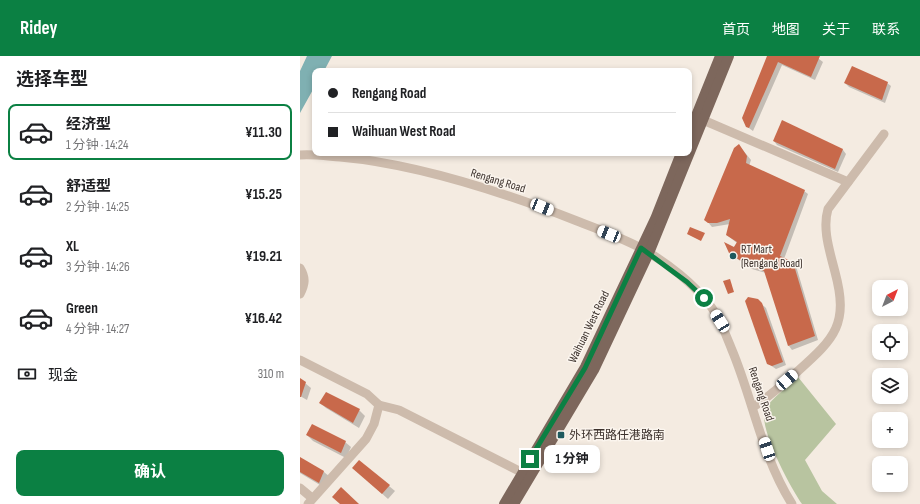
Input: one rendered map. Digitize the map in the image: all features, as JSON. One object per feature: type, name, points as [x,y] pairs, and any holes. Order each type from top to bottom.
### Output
[{"type":"main road","points":[[692,126],[720,56]]},
{"type":"main road","name":"Waihuan West Road","points":[[692,145],[729,56]]},
{"type":"main road","name":"Waihuan West Road","points":[[504,504],[585,368],[645,251],[680,156]]},
{"type":"main road","name":"Waihuan West Road","points":[[514,504],[594,370],[687,156]]},
{"type":"street","points":[[703,120],[848,182]]},
{"type":"street","points":[[753,407],[766,399],[820,351],[836,328],[842,306],[841,295],[827,236],[826,217],[828,209],[884,134]]},
{"type":"street","name":"Rengang Road","points":[[300,155],[312,156]]},
{"type":"street","name":"Rengang Road","points":[[315,156],[361,159],[413,169],[460,182],[542,207],[623,239],[645,251],[687,282],[712,308],[720,321],[740,370],[771,463],[780,485],[792,504]]},
{"type":"street","points":[[300,268],[304,274],[305,284],[300,294]]},
{"type":"street","points":[[300,360],[367,394],[379,405],[399,410],[523,472]]},
{"type":"street","points":[[300,488],[310,501],[366,439],[374,424],[379,405]]},
{"type":"green space","points":[[798,377],[836,424],[805,460],[822,491],[837,504],[802,504],[777,458],[766,430],[764,419],[765,410],[775,397]]},
{"type":"water","points":[[307,56],[332,56],[326,68],[312,68],[312,91],[300,113],[300,71]]},
{"type":"building","points":[[767,56],[820,56],[811,77],[778,62],[749,128],[746,127],[742,118]]},
{"type":"building","points":[[852,66],[888,82],[882,100],[844,83]]},
{"type":"building","points":[[782,120],[843,149],[835,169],[773,141]]},
{"type":"building","points":[[739,144],[747,156],[746,163],[805,190],[780,256],[793,262],[815,336],[788,346],[764,271],[747,265],[729,253],[724,242],[734,247],[737,242],[726,235],[730,219],[717,223],[708,223],[704,220],[734,148]]},
{"type":"building","points":[[690,227],[705,233],[701,241],[687,234]]},
{"type":"building","points":[[730,279],[734,292],[728,294],[723,281]]},
{"type":"building","points":[[748,297],[758,299],[762,303],[783,362],[772,366],[767,364],[745,301]]},
{"type":"building","points":[[300,378],[306,382],[301,397],[300,397]]},
{"type":"building","points":[[326,392],[360,409],[353,423],[319,403]]},
{"type":"building","points":[[312,424],[346,441],[341,453],[306,435]]},
{"type":"building","points":[[300,457],[324,471],[319,483],[300,472]]},
{"type":"building","points":[[359,460],[390,485],[382,494],[352,468]]},
{"type":"building","points":[[341,487],[359,504],[340,504],[332,497]]},
{"type":"place","name":"RT Mart (Rengang Road)","points":[[733,256]]},
{"type":"place","name":"外环西路任港路南","points":[[561,435]]},
{"type":"route","points":[[530,459],[585,368],[641,248],[687,282],[704,298]]}]
